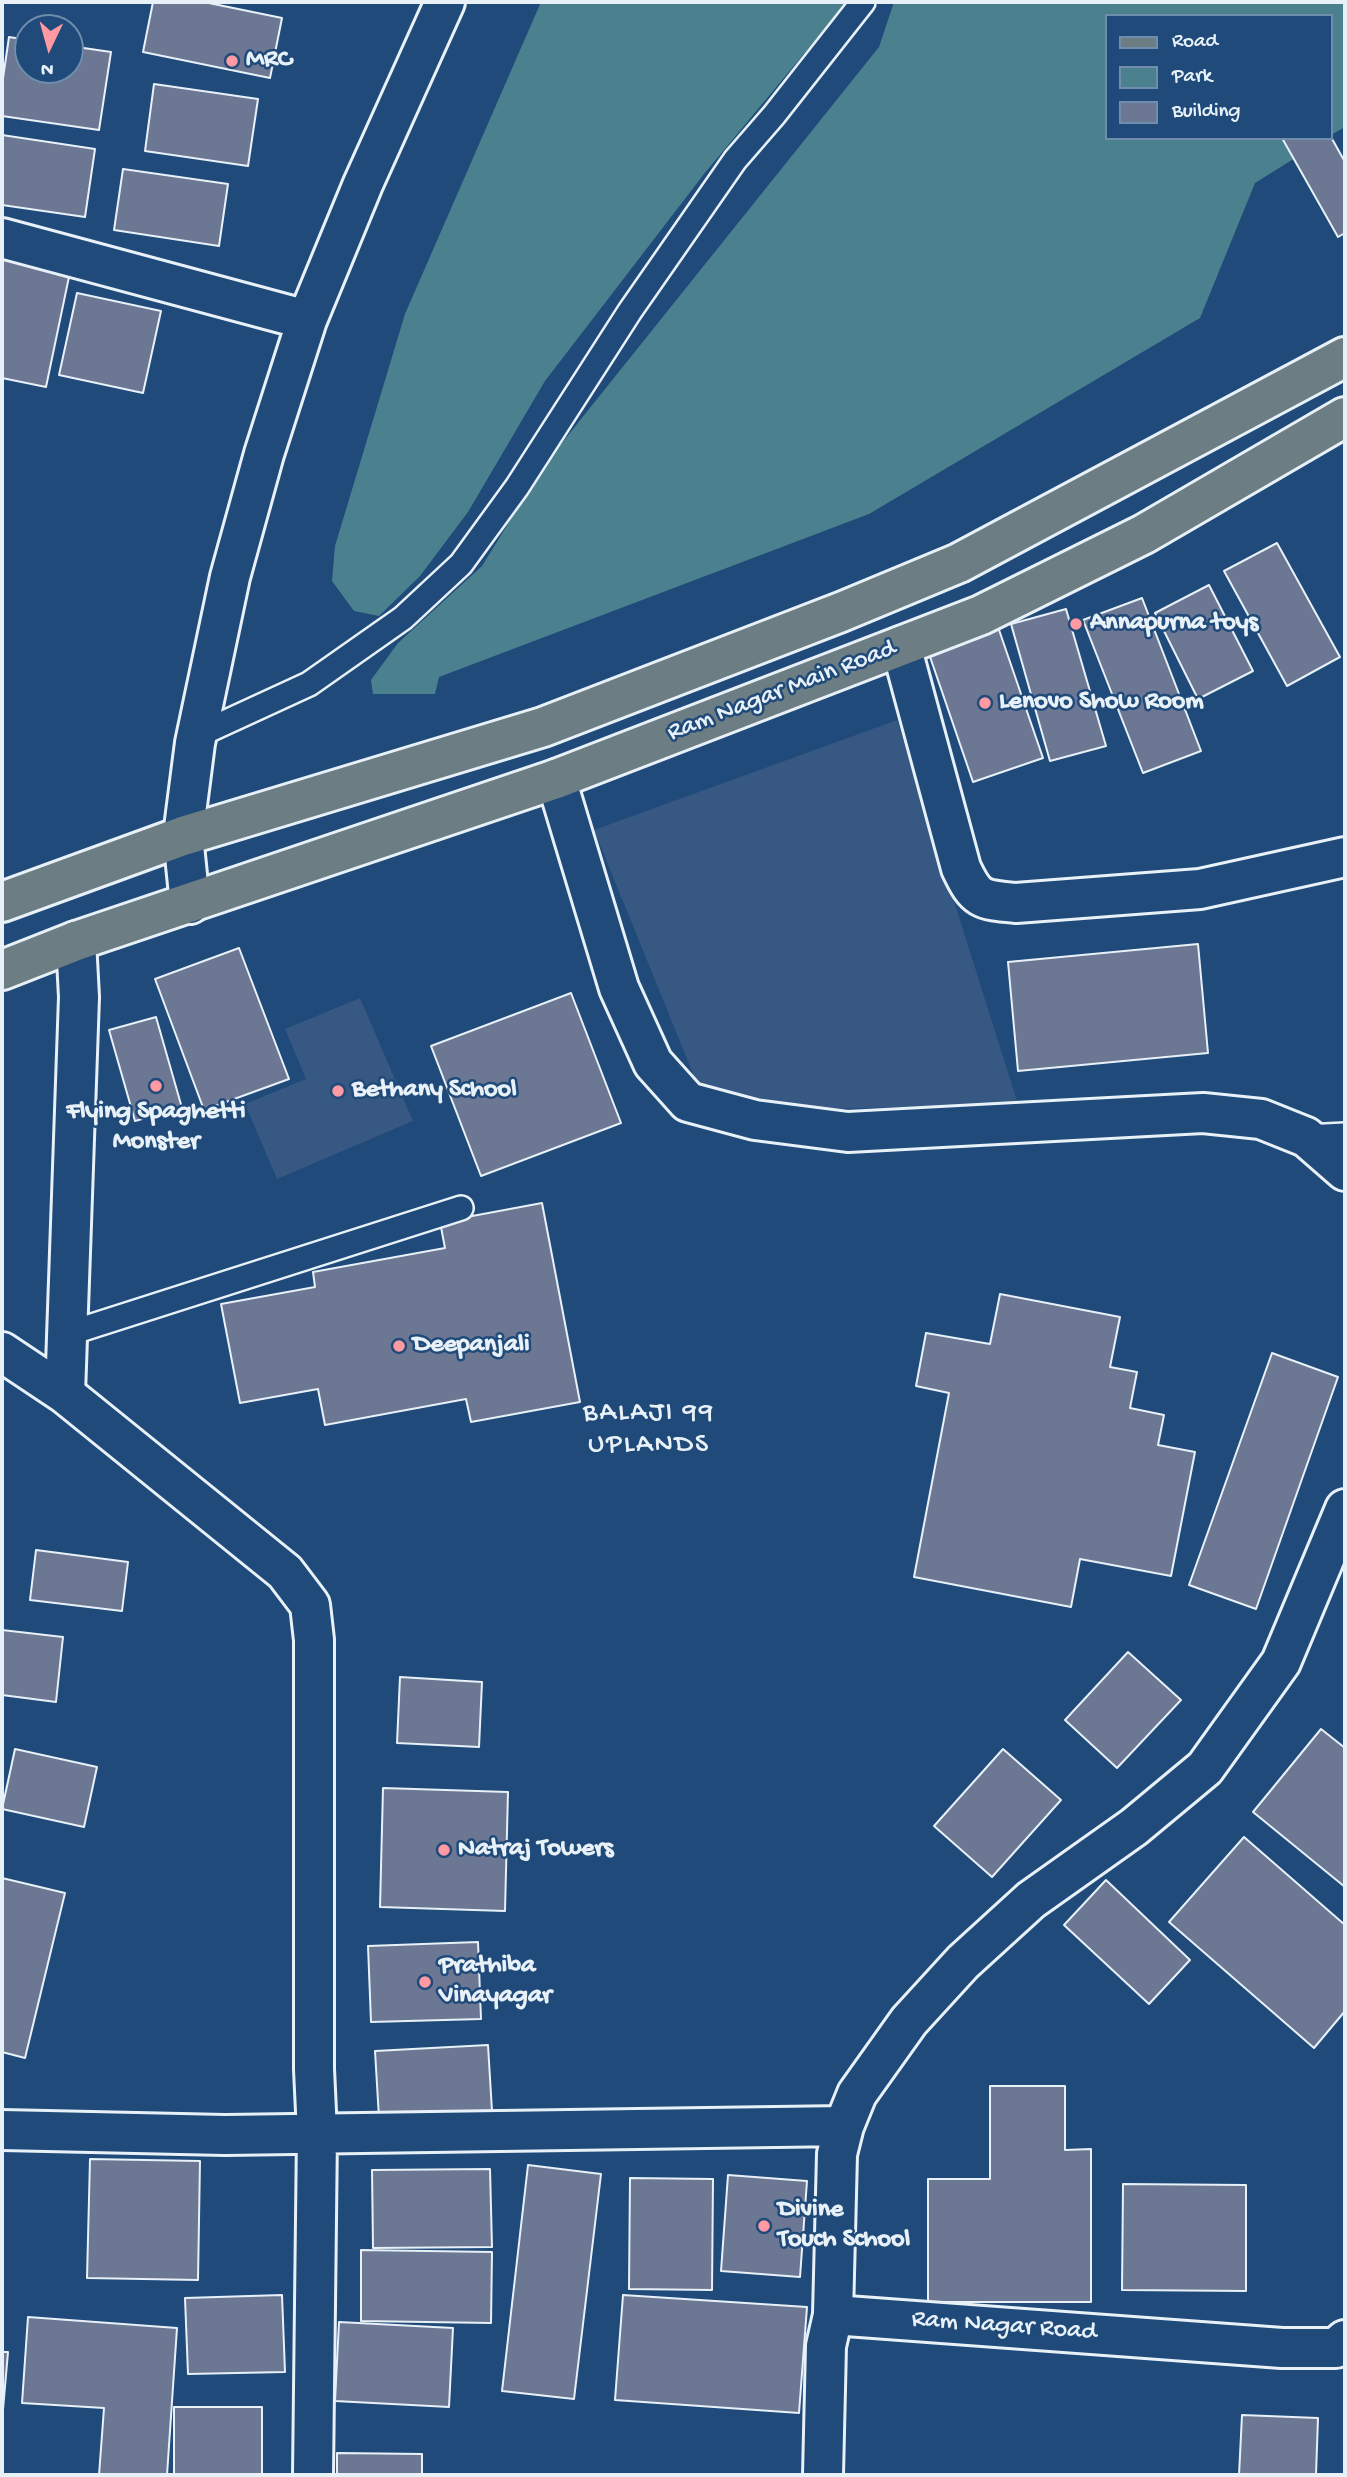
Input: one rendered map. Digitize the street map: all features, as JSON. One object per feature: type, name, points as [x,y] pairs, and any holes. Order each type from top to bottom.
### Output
[{"type":"main road","points":[[2,902],[183,836],[543,727],[841,612],[959,563],[1345,357]]},
{"type":"main road","name":"Ram Nagar Main Road","points":[[2,970],[76,941],[556,779],[981,615],[1144,534],[1345,417]]},
{"type":"street","points":[[190,904],[183,836],[196,736],[230,578],[264,454],[307,320],[433,6]]},
{"type":"street","points":[[2,237],[307,320]]},
{"type":"street","points":[[901,646],[961,868],[971,890],[990,901],[1016,903],[1200,889],[1345,857]]},
{"type":"street","points":[[556,779],[619,988],[653,1063],[688,1102],[755,1120],[848,1132],[1203,1113],[1261,1119],[1307,1137],[1345,1171]]},
{"type":"street","points":[[65,1394],[79,997],[76,941]]},
{"type":"street","points":[[2,1352],[65,1394],[285,1572],[310,1605],[314,1640],[314,2069],[317,2133],[313,2475]]},
{"type":"street","points":[[823,2475],[825,2346],[833,2315],[837,2154],[844,2126],[857,2094],[909,2021],[962,1962],[1031,1900],[1135,1827],[1205,1769],[1281,1662],[1345,1509]]},
{"type":"street","points":[[2,2130],[225,2135],[844,2126]]},
{"type":"street","name":"Ram Nagar Road","points":[[833,2315],[1268,2347],[1342,2345]]},
{"type":"lane","points":[[196,736],[309,684],[403,618],[461,564],[517,487],[630,312],[735,160],[863,2]]},
{"type":"lane","points":[[1307,1137],[1345,1135]]},
{"type":"lane","points":[[67,1334],[461,1208]]},
{"type":"shaded area","points":[[897,720],[1018,1104],[790,1110],[698,1086],[594,830]]},
{"type":"shaded area","name":"Bethany School","points":[[360,998],[413,1121],[277,1179],[245,1104],[306,1079],[285,1029]]},
{"type":"green space","points":[[541,2],[847,2],[704,174],[545,381],[468,512],[420,576],[379,616],[354,611],[332,581],[335,546],[405,314]]},
{"type":"green space","points":[[894,2],[1345,2],[1345,127],[1333,134],[1333,14],[1106,14],[1106,140],[1324,140],[1255,183],[1200,318],[869,514],[439,677],[435,694],[373,694],[371,680],[398,643],[482,566],[545,464],[879,47]]},
{"type":"building","points":[[153,2],[204,2],[282,18],[270,78],[143,52]]},
{"type":"building","points":[[9,37],[14,38],[14,84],[84,84],[84,48],[111,52],[99,130],[2,116],[2,85]]},
{"type":"building","points":[[154,84],[258,99],[248,166],[145,151]]},
{"type":"building","points":[[2,135],[95,149],[85,217],[2,205]]},
{"type":"building","points":[[1283,140],[1333,140],[1345,162],[1345,233],[1338,237]]},
{"type":"building","points":[[123,169],[228,184],[219,246],[114,230]]},
{"type":"building","points":[[2,258],[70,272],[46,387],[2,378]]},
{"type":"building","points":[[77,293],[161,311],[143,393],[59,375]]},
{"type":"building","points":[[1277,543],[1340,657],[1287,686],[1224,571]]},
{"type":"building","points":[[1209,585],[1253,671],[1198,699],[1155,613]]},
{"type":"building","points":[[1142,598],[1201,751],[1143,773],[1083,620]]},
{"type":"building","points":[[1066,609],[1106,746],[1050,761],[1011,624]]},
{"type":"building","name":"Lenovo Show Room","points":[[997,624],[1043,758],[973,782],[927,648]]},
{"type":"building","points":[[1198,944],[1208,1053],[1018,1071],[1008,962]]},
{"type":"building","points":[[239,948],[289,1079],[204,1110],[155,979]]},
{"type":"building","points":[[571,993],[621,1123],[481,1176],[431,1046]]},
{"type":"building","points":[[156,1017],[182,1108],[135,1121],[109,1030]]},
{"type":"building","name":"Deepanjali","points":[[542,1203],[580,1402],[471,1422],[466,1399],[325,1425],[318,1389],[240,1403],[221,1304],[315,1287],[313,1272],[445,1248],[440,1222]]},
{"type":"building","points":[[1000,1294],[1120,1317],[1110,1367],[1137,1372],[1130,1408],[1164,1415],[1158,1445],[1195,1452],[1171,1576],[1080,1559],[1071,1607],[914,1577],[949,1393],[916,1386],[926,1333],[990,1344]]},
{"type":"building","points":[[1272,1353],[1338,1377],[1256,1609],[1189,1585]]},
{"type":"building","points":[[36,1550],[128,1562],[122,1611],[30,1600]]},
{"type":"building","points":[[2,1630],[63,1637],[56,1702],[2,1695]]},
{"type":"building","points":[[1128,1652],[1181,1700],[1117,1768],[1065,1720]]},
{"type":"building","points":[[400,1677],[482,1682],[479,1747],[397,1743]]},
{"type":"building","points":[[1321,1729],[1345,1748],[1345,1887],[1253,1812]]},
{"type":"building","points":[[15,1749],[97,1767],[84,1827],[2,1809]]},
{"type":"building","points":[[1003,1749],[1061,1800],[992,1877],[934,1826]]},
{"type":"building","name":"Natraj Towers","points":[[383,1788],[508,1792],[505,1911],[380,1907]]},
{"type":"building","points":[[1244,1837],[1345,1925],[1345,2011],[1314,2048],[1169,1922]]},
{"type":"building","points":[[2,1878],[65,1893],[25,2058],[2,2052]]},
{"type":"building","points":[[1106,1880],[1190,1960],[1149,2004],[1064,1925]]},
{"type":"building","name":"Prathiba Vinayagar","points":[[478,1942],[481,2019],[371,2022],[368,1946]]},
{"type":"building","points":[[488,2045],[492,2111],[379,2118],[375,2051]]},
{"type":"building","points":[[990,2086],[1065,2086],[1065,2150],[1091,2149],[1091,2302],[928,2302],[928,2179],[990,2179]]},
{"type":"building","points":[[90,2159],[200,2161],[198,2280],[87,2278]]},
{"type":"building","points":[[528,2165],[601,2174],[574,2399],[502,2391]]},
{"type":"building","points":[[490,2169],[492,2247],[373,2248],[372,2170]]},
{"type":"building","name":"Divine Touch School","points":[[728,2175],[807,2181],[800,2277],[721,2271]]},
{"type":"building","points":[[630,2178],[713,2179],[712,2290],[629,2289]]},
{"type":"building","points":[[1123,2184],[1246,2185],[1246,2291],[1122,2290]]},
{"type":"building","points":[[361,2250],[492,2252],[491,2323],[361,2321]]},
{"type":"building","points":[[282,2295],[285,2372],[188,2374],[185,2298]]},
{"type":"building","points":[[623,2295],[807,2307],[799,2413],[615,2400]]},
{"type":"building","points":[[28,2317],[177,2328],[167,2475],[99,2475],[104,2408],[22,2403]]},
{"type":"building","points":[[339,2322],[453,2328],[449,2407],[335,2401]]},
{"type":"building","points":[[2,2352],[8,2352],[2,2421]]},
{"type":"building","points":[[174,2407],[262,2407],[262,2475],[174,2475]]},
{"type":"building","points":[[1242,2415],[1318,2418],[1316,2475],[1239,2475]]},
{"type":"building","points":[[337,2453],[422,2454],[422,2475],[337,2475]]},
{"type":"place","name":"MRC","points":[[232,61]]},
{"type":"place","name":"Annapurna toys","points":[[1076,624]]},
{"type":"place","name":"Lenovo Show Room","points":[[985,703]]},
{"type":"place","name":"Flying Spaghetti Monster","points":[[156,1086]]},
{"type":"place","name":"Bethany School","points":[[338,1091]]},
{"type":"place","name":"Deepanjali","points":[[399,1346]]},
{"type":"place","name":"Natraj Towers","points":[[444,1850]]},
{"type":"place","name":"Prathiba Vinayagar","points":[[425,1982]]},
{"type":"place","name":"Divine Touch School","points":[[764,2226]]},
{"type":"district","name":"BALAJI 99 UPLANDS","points":[[649,1431]]}]
